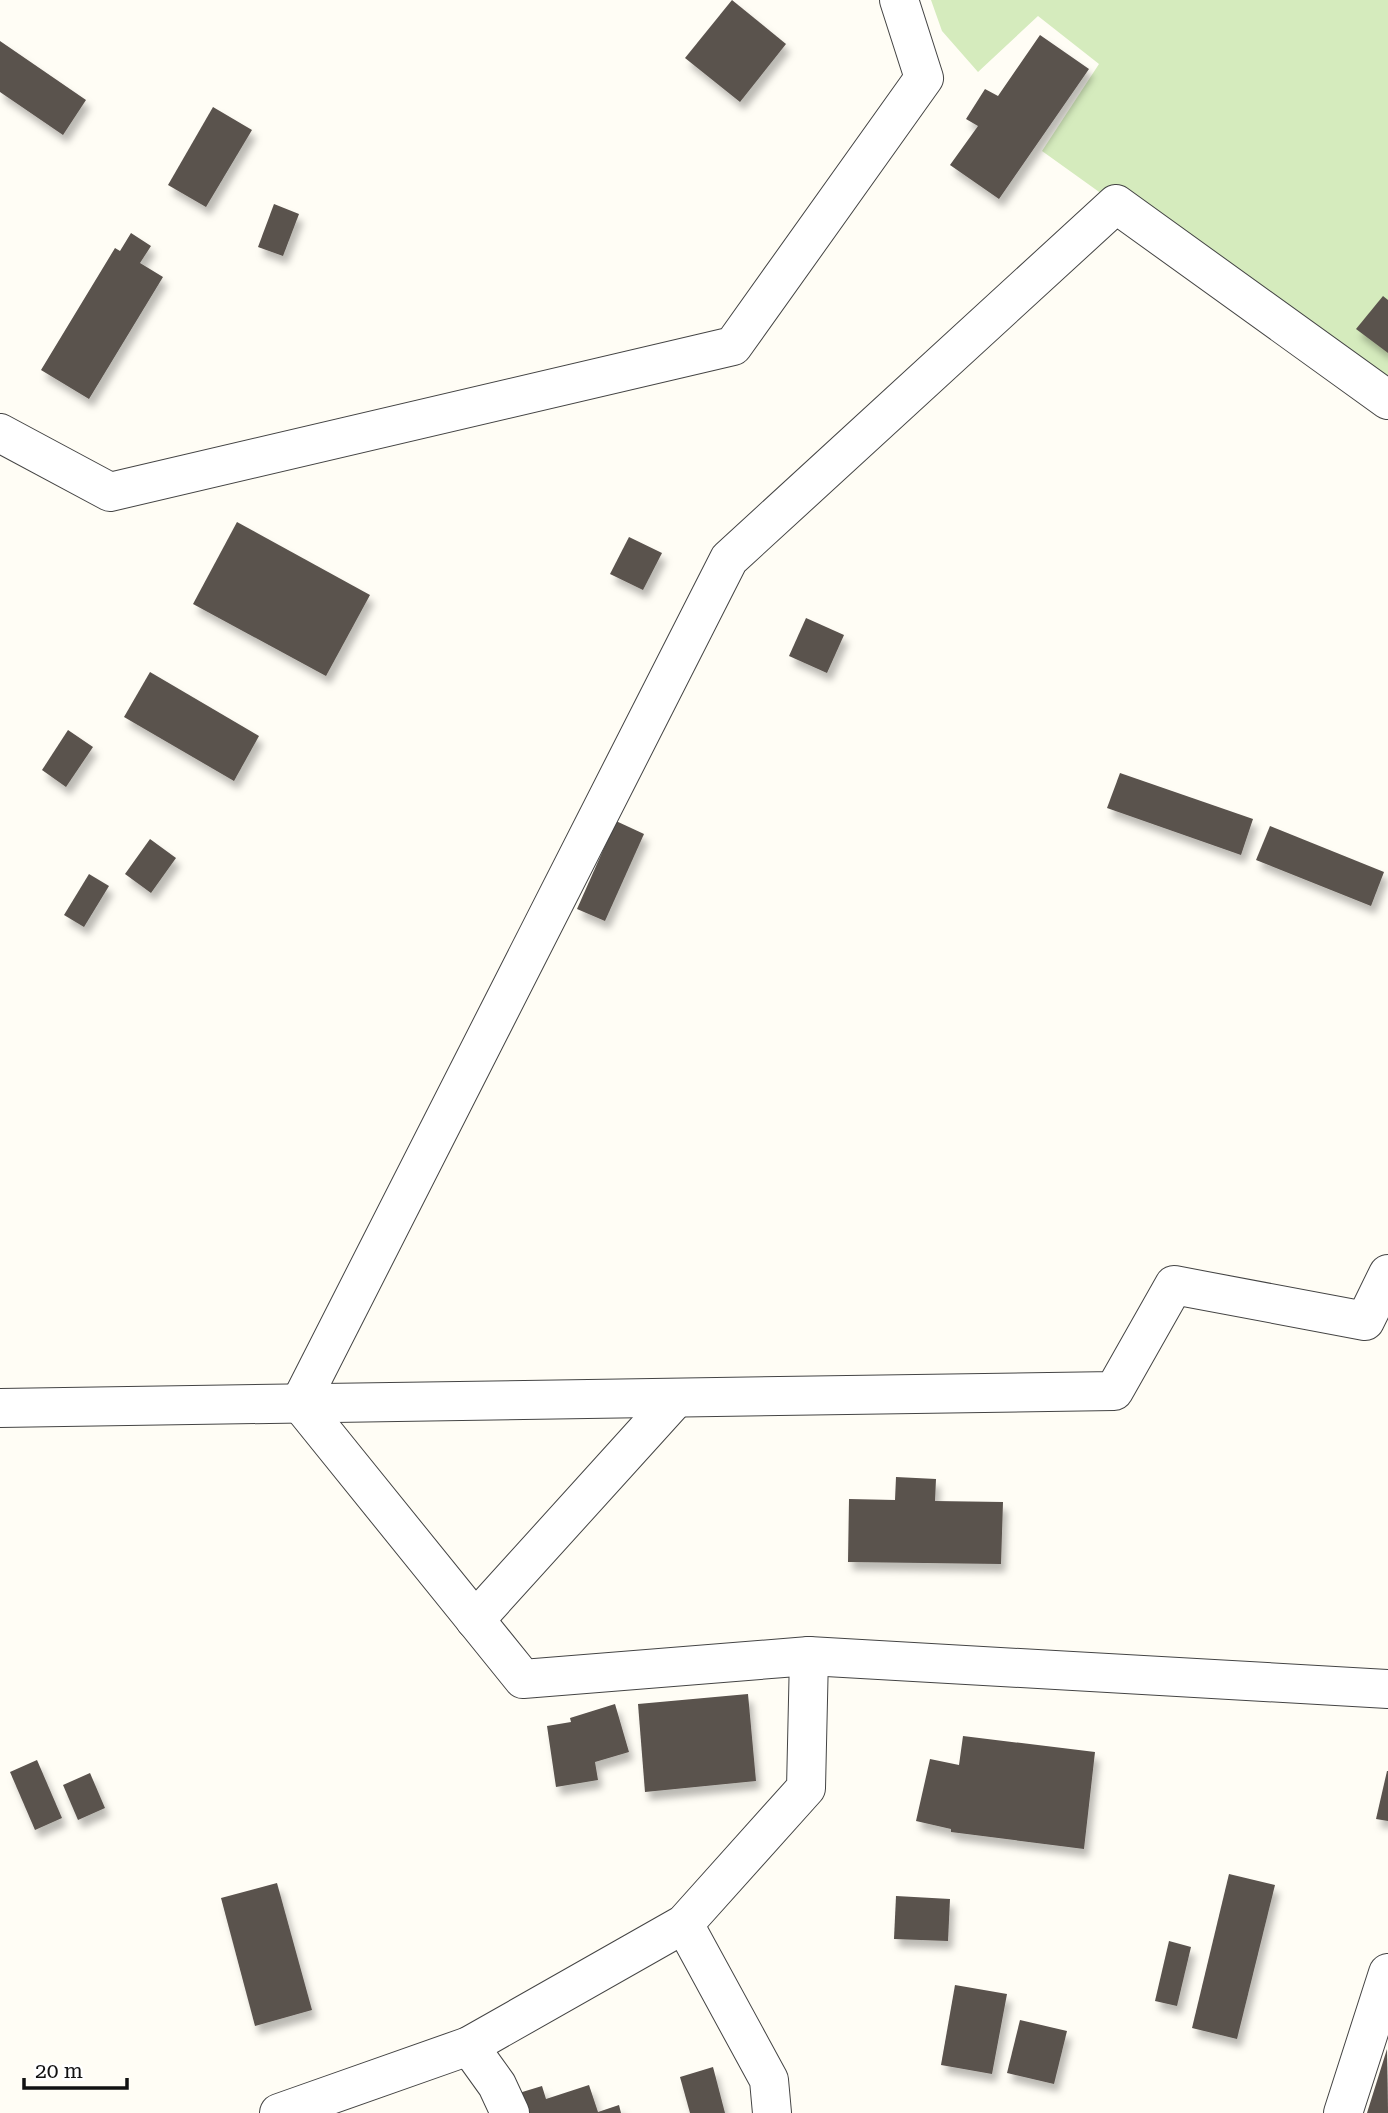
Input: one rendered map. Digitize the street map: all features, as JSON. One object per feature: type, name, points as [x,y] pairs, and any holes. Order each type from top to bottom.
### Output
[{"type":"street","points":[[0,433],[110,492],[733,346],[923,78],[899,0]]},
{"type":"street","points":[[300,1403],[729,559],[1116,204],[1388,400]]},
{"type":"street","points":[[0,1408],[1114,1391],[1174,1285],[1365,1321],[1388,1274]]},
{"type":"street","points":[[475,1620],[676,1398]]},
{"type":"street","points":[[300,1403],[523,1679],[808,1656],[1388,1689]]},
{"type":"street","points":[[279,2113],[469,2046],[684,1924],[806,1788],[808,1656]]},
{"type":"street","points":[[684,1924],[769,2080],[772,2113]]},
{"type":"street","points":[[1343,2113],[1388,1973]]},
{"type":"street","points":[[469,2046],[497,2085],[510,2113]]},
{"type":"green space","points":[[931,0],[1388,0],[1388,399],[1042,151],[1099,64],[1038,16],[978,72],[942,31]]},
{"type":"building","points":[[732,0],[786,44],[740,102],[685,58]]},
{"type":"building","points":[[1040,35],[1089,69],[999,199],[950,165],[978,126],[966,119],[985,89],[998,96]]},
{"type":"building","points":[[0,41],[86,100],[63,135],[0,92]]},
{"type":"building","points":[[213,107],[252,130],[206,207],[168,185]]},
{"type":"building","points":[[274,204],[299,214],[283,256],[258,247]]},
{"type":"building","points":[[131,233],[151,246],[140,263],[163,277],[89,399],[41,370],[115,248],[120,251]]},
{"type":"building","points":[[1383,296],[1388,300],[1388,353],[1356,329]]},
{"type":"building","points":[[237,522],[370,595],[326,676],[193,604]]},
{"type":"building","points":[[629,537],[662,553],[643,590],[610,574]]},
{"type":"building","points":[[806,618],[844,635],[827,673],[789,656]]},
{"type":"building","points":[[150,672],[259,736],[234,781],[124,717]]},
{"type":"building","points":[[68,730],[93,747],[66,787],[42,770]]},
{"type":"building","points":[[1120,773],[1253,819],[1241,855],[1107,808]]},
{"type":"building","points":[[616,821],[644,834],[605,921],[577,909]]},
{"type":"building","points":[[1270,826],[1384,872],[1371,906],[1256,860]]},
{"type":"building","points":[[150,839],[176,858],[151,893],[125,874]]},
{"type":"building","points":[[89,874],[109,886],[84,927],[64,915]]},
{"type":"building","points":[[896,1477],[936,1479],[935,1501],[1003,1502],[1001,1564],[848,1562],[849,1499],[895,1500]]},
{"type":"building","points":[[748,1694],[756,1781],[645,1792],[638,1704]]},
{"type":"building","points":[[615,1704],[629,1752],[595,1762],[598,1780],[556,1787],[547,1726],[571,1722],[570,1718]]},
{"type":"building","points":[[963,1736],[1095,1752],[1084,1849],[951,1832],[951,1829],[916,1821],[930,1759],[959,1765]]},
{"type":"building","points":[[37,1760],[62,1818],[35,1830],[10,1772]]},
{"type":"building","points":[[1388,1771],[1388,1821],[1376,1819]]},
{"type":"building","points":[[90,1773],[105,1808],[78,1820],[63,1785]]},
{"type":"building","points":[[1229,1874],[1275,1885],[1237,2039],[1192,2028]]},
{"type":"building","points":[[277,1883],[312,2010],[255,2026],[221,1898]]},
{"type":"building","points":[[896,1896],[950,1899],[948,1941],[894,1939]]},
{"type":"building","points":[[1169,1941],[1191,1947],[1177,2006],[1155,2001]]},
{"type":"building","points":[[955,1985],[1007,1994],[992,2074],[941,2065]]},
{"type":"building","points":[[1020,2020],[1067,2031],[1054,2084],[1007,2073]]},
{"type":"building","points":[[1387,2049],[1388,2113],[1367,2113]]},
{"type":"building","points":[[713,2067],[725,2113],[690,2113],[680,2077]]},
{"type":"building","points":[[589,2085],[598,2112],[619,2105],[621,2113],[526,2113],[519,2093],[542,2086],[546,2099]]}]
